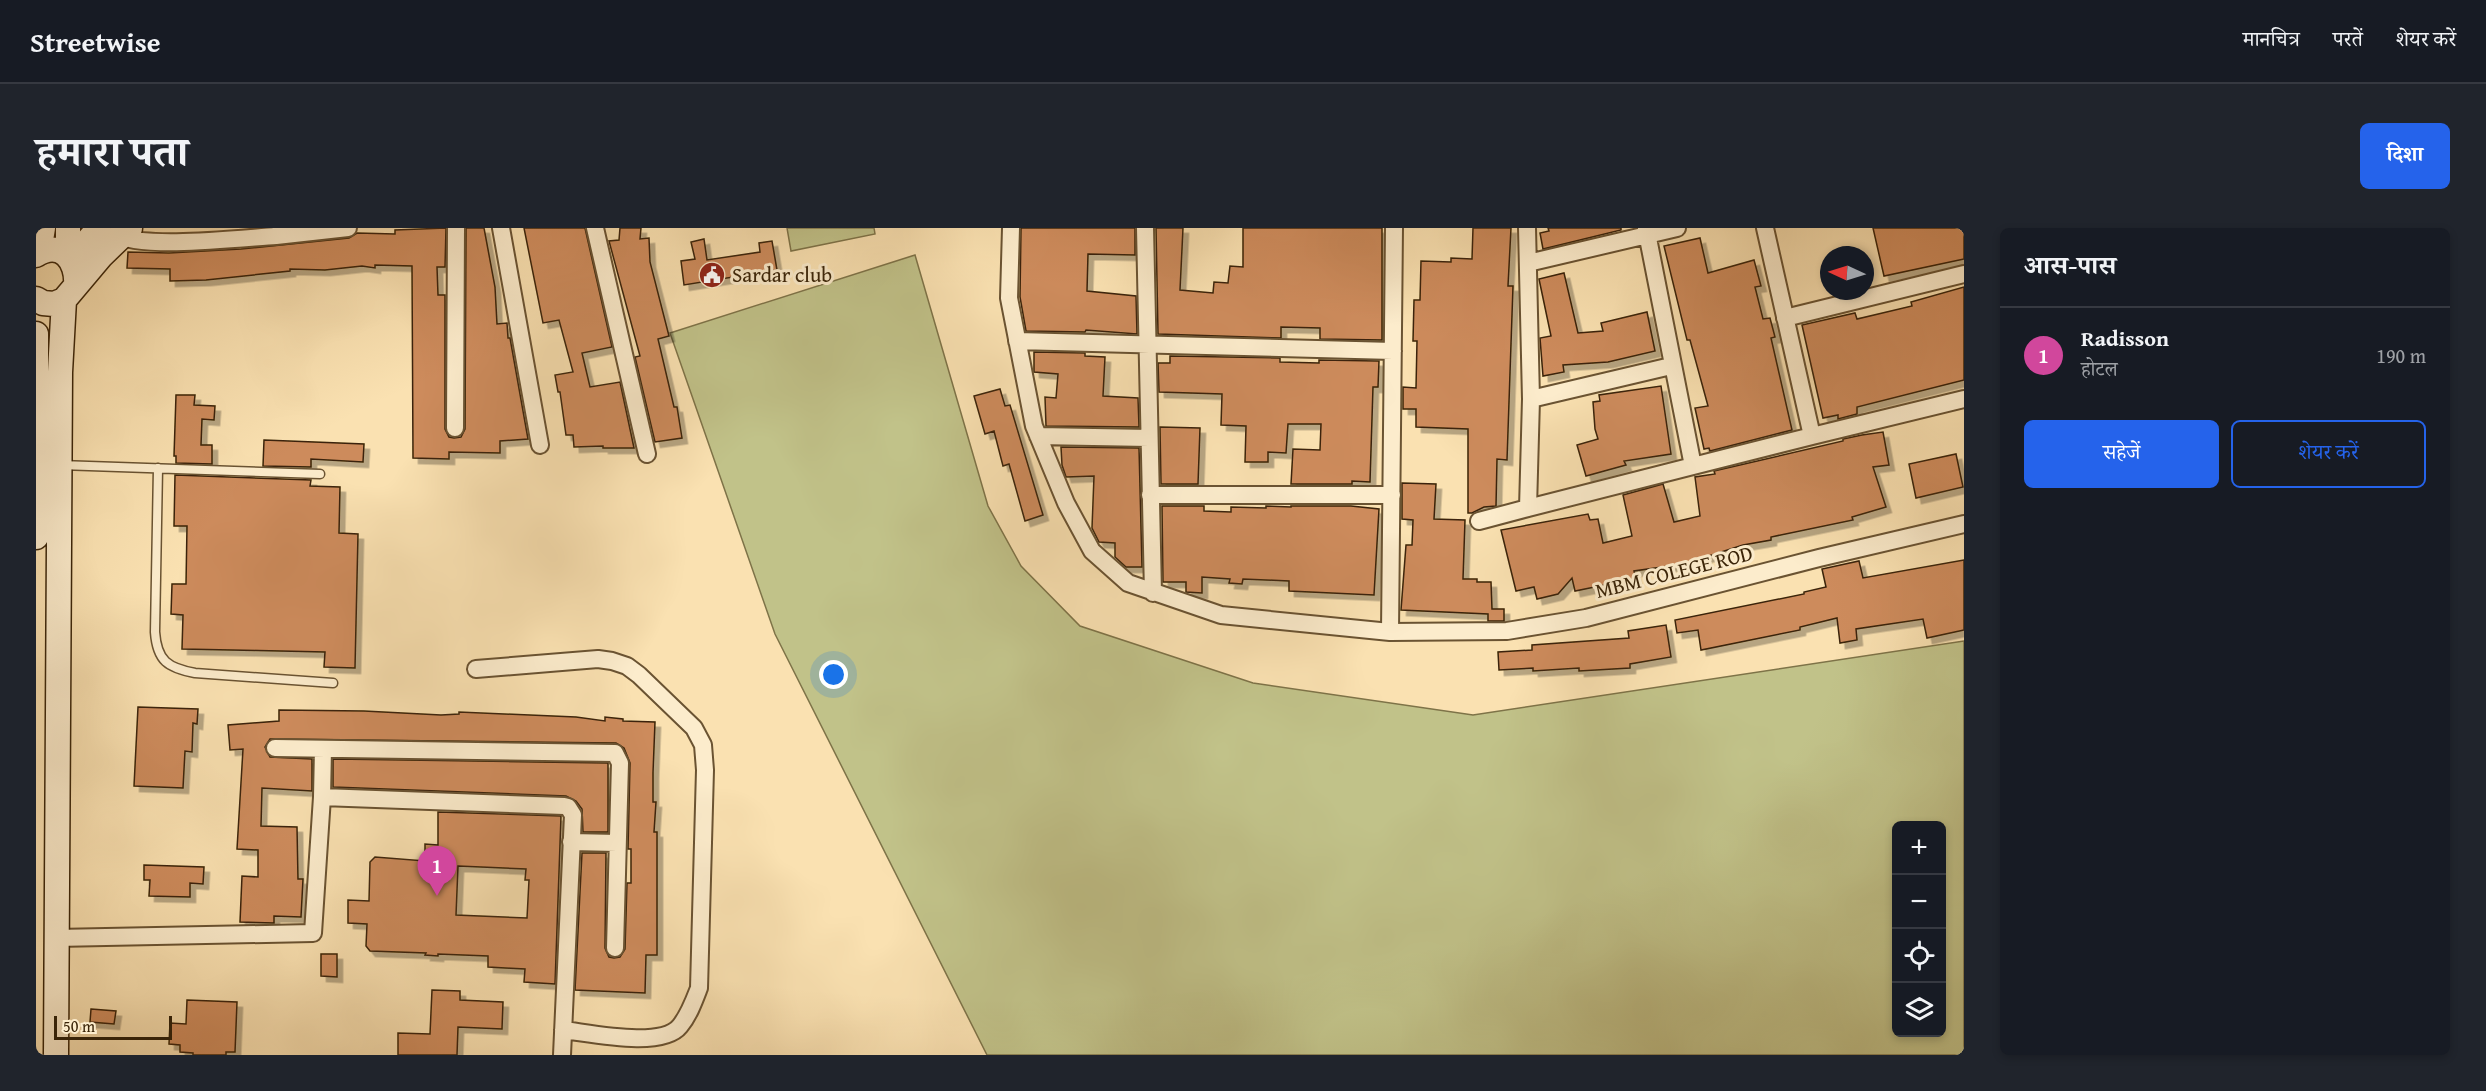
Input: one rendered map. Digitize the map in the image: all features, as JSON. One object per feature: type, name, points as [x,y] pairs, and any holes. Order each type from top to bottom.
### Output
[{"type":"main road","points":[[37,254],[43,228]]},
{"type":"main road","points":[[56,1055],[60,372],[70,292],[77,272],[70,258],[68,228]]},
{"type":"main road","points":[[70,258],[114,230]]},
{"type":"main road","points":[[36,299],[43,303],[54,304],[70,292],[114,230]]},
{"type":"main road","points":[[37,254],[49,250],[70,258]]},
{"type":"main road","points":[[36,334],[36,537]]},
{"type":"street","points":[[114,230],[159,242],[348,228]]},
{"type":"street","points":[[455,428],[456,228]]},
{"type":"street","points":[[501,228],[540,445]]},
{"type":"street","points":[[595,228],[647,454]]},
{"type":"street","name":"MBM COLEGE ROD","points":[[1011,228],[1010,298],[1017,341],[1034,426],[1066,503],[1092,550],[1128,583],[1221,615],[1390,632],[1507,631],[1586,618],[1819,558],[1964,524]]},
{"type":"street","points":[[1145,228],[1153,593]]},
{"type":"street","points":[[1390,632],[1394,228]]},
{"type":"street","points":[[1527,228],[1532,399],[1528,508]]},
{"type":"street","points":[[1528,263],[1647,232],[1677,228]]},
{"type":"street","points":[[1765,228],[1812,436]]},
{"type":"street","points":[[1647,232],[1671,366],[1693,466]]},
{"type":"street","points":[[1785,318],[1964,274]]},
{"type":"street","points":[[1017,341],[1393,351]]},
{"type":"street","points":[[1532,399],[1671,366]]},
{"type":"street","points":[[1479,520],[1964,399]]},
{"type":"street","points":[[1038,436],[1149,438]]},
{"type":"street","points":[[1150,495],[1392,495]]},
{"type":"street","points":[[476,669],[598,659],[627,666],[682,715],[694,728],[703,745],[704,860],[699,988],[692,1005],[679,1028],[655,1038],[563,1030]]},
{"type":"street","points":[[275,748],[615,753],[620,763],[615,948]]},
{"type":"street","points":[[56,938],[313,933],[323,749]]},
{"type":"street","points":[[322,797],[568,807],[573,815],[562,1055]]},
{"type":"street","points":[[571,842],[617,843]]},
{"type":"lane","points":[[60,465],[321,474]]},
{"type":"lane","points":[[158,468],[155,632],[156,648],[165,662],[181,670],[195,673],[333,682]]},
{"type":"green space","points":[[787,228],[874,228],[875,234],[791,251]]},
{"type":"green space","points":[[915,255],[988,506],[1021,566],[1080,626],[1253,683],[1473,715],[1964,641],[1964,1055],[987,1055],[775,634],[670,333]]},
{"type":"building","points":[[446,228],[445,267],[437,267],[438,295],[445,295],[445,429],[449,437],[454,438],[461,437],[465,429],[466,228],[484,228],[495,287],[497,324],[507,323],[528,439],[500,441],[500,453],[449,452],[449,459],[413,458],[412,266],[375,265],[375,268],[362,266],[325,270],[290,269],[290,271],[206,280],[170,281],[170,269],[127,268],[128,252],[169,253],[241,249],[349,238],[357,233],[395,234],[395,230]]},
{"type":"building","points":[[524,228],[585,228],[612,347],[582,353],[590,387],[620,382],[634,448],[574,447],[573,435],[566,435],[560,392],[558,392],[555,375],[573,372],[559,320],[543,323]]},
{"type":"building","points":[[620,228],[641,228],[640,239],[649,238],[650,262],[669,336],[658,339],[674,407],[677,407],[682,438],[655,442],[635,357],[640,356],[609,241],[619,240]]},
{"type":"building","points":[[1021,228],[1135,228],[1135,255],[1088,254],[1087,291],[1136,296],[1137,334],[1086,330],[1085,332],[1026,331],[1020,297]]},
{"type":"building","points":[[1156,228],[1183,228],[1180,290],[1213,293],[1214,282],[1228,283],[1230,266],[1243,267],[1243,228],[1382,228],[1382,340],[1320,339],[1320,328],[1281,327],[1281,338],[1158,334]]},
{"type":"building","points":[[1473,228],[1511,228],[1508,286],[1513,286],[1507,460],[1497,459],[1496,506],[1484,507],[1468,513],[1468,429],[1416,427],[1416,409],[1403,409],[1403,387],[1416,388],[1417,341],[1413,341],[1414,300],[1420,300],[1421,261],[1451,262],[1451,258],[1472,259]]},
{"type":"building","points":[[1548,228],[1621,228],[1621,230],[1543,249],[1540,233],[1549,231]]},
{"type":"building","points":[[1873,228],[1964,228],[1964,259],[1884,276]]},
{"type":"building","points":[[1700,238],[1708,273],[1754,260],[1761,286],[1755,287],[1763,319],[1770,318],[1775,337],[1771,338],[1792,430],[1710,451],[1709,448],[1704,449],[1695,408],[1708,406],[1690,340],[1687,340],[1664,246]]},
{"type":"building","points":[[704,239],[707,260],[760,252],[759,243],[772,241],[777,270],[684,285],[681,261],[695,259],[691,242]]},
{"type":"building","points":[[1564,273],[1578,333],[1603,331],[1601,323],[1647,312],[1655,351],[1608,362],[1563,365],[1564,372],[1543,376],[1540,338],[1551,336],[1539,279]]},
{"type":"building","points":[[1964,287],[1964,380],[1857,407],[1857,414],[1838,419],[1838,415],[1823,418],[1802,325],[1855,313],[1857,319],[1912,306],[1911,302]]},
{"type":"building","points":[[1034,352],[1085,353],[1085,356],[1105,357],[1103,396],[1138,398],[1139,427],[1046,426],[1045,397],[1056,398],[1058,374],[1034,372]]},
{"type":"building","points":[[1170,356],[1280,358],[1280,362],[1319,363],[1319,360],[1379,361],[1378,387],[1373,387],[1370,482],[1291,484],[1293,449],[1320,450],[1321,424],[1288,424],[1286,453],[1268,452],[1268,462],[1245,462],[1246,426],[1221,425],[1222,394],[1159,392],[1158,363],[1170,363]]},
{"type":"building","points":[[1661,386],[1671,454],[1624,461],[1626,465],[1586,476],[1577,445],[1598,439],[1593,402],[1600,401],[1599,395]]},
{"type":"building","points":[[1000,389],[1005,406],[1010,405],[1043,515],[1025,521],[1009,464],[1003,466],[994,431],[985,434],[974,396]]},
{"type":"building","points":[[176,395],[195,395],[194,405],[215,406],[214,420],[202,419],[201,445],[212,445],[212,464],[176,463],[176,456],[174,456]]},
{"type":"building","points":[[1160,427],[1200,428],[1198,484],[1161,484]]},
{"type":"building","points":[[1883,432],[1889,465],[1873,467],[1886,507],[1852,517],[1853,520],[1771,537],[1771,540],[1743,545],[1684,564],[1634,571],[1636,579],[1605,587],[1604,585],[1575,591],[1572,578],[1558,594],[1537,599],[1534,587],[1516,591],[1501,530],[1588,514],[1590,520],[1598,519],[1603,543],[1632,536],[1623,495],[1663,484],[1674,522],[1700,516],[1695,477],[1715,474],[1714,471],[1843,441],[1843,439]]},
{"type":"building","points":[[264,440],[364,444],[363,462],[311,459],[311,467],[263,466]]},
{"type":"building","points":[[1061,447],[1139,448],[1142,567],[1126,567],[1115,557],[1115,543],[1099,542],[1092,528],[1094,476],[1066,477],[1062,465]]},
{"type":"building","points":[[1956,454],[1963,487],[1916,498],[1909,464]]},
{"type":"building","points":[[175,475],[311,480],[310,486],[340,487],[339,533],[358,534],[355,668],[324,667],[325,652],[182,649],[183,615],[171,614],[172,584],[186,584],[187,526],[174,526]]},
{"type":"building","points":[[1402,483],[1436,484],[1434,519],[1465,520],[1463,579],[1491,582],[1492,609],[1504,609],[1504,621],[1488,621],[1488,614],[1401,610],[1406,545],[1412,545],[1413,520],[1402,519]]},
{"type":"building","points":[[1162,506],[1204,506],[1204,511],[1231,512],[1231,507],[1266,508],[1266,506],[1351,506],[1379,509],[1374,595],[1289,591],[1289,581],[1243,579],[1242,584],[1229,583],[1230,579],[1202,577],[1202,593],[1186,592],[1186,582],[1163,582]]},
{"type":"building","points":[[1964,560],[1964,630],[1927,638],[1923,619],[1856,629],[1857,640],[1840,643],[1837,618],[1800,627],[1800,630],[1701,650],[1698,630],[1677,633],[1675,620],[1804,594],[1804,592],[1826,587],[1822,569],[1859,561],[1863,578]]},
{"type":"building","points":[[1666,625],[1671,657],[1630,664],[1630,668],[1579,671],[1579,668],[1533,671],[1533,668],[1499,670],[1498,652],[1532,650],[1532,645],[1629,638],[1628,631]]},
{"type":"building","points":[[138,707],[198,709],[197,724],[193,723],[192,752],[185,751],[183,788],[134,786]]},
{"type":"building","points":[[279,710],[441,715],[459,714],[459,712],[576,717],[605,721],[605,717],[623,719],[623,721],[655,722],[653,802],[656,802],[654,832],[657,832],[657,955],[646,955],[645,993],[575,990],[582,853],[606,853],[605,948],[609,957],[614,958],[620,957],[625,949],[627,883],[631,883],[631,849],[628,849],[630,763],[624,748],[616,743],[270,739],[265,747],[270,757],[312,759],[312,791],[262,788],[261,826],[297,827],[298,879],[303,879],[301,917],[274,916],[274,923],[240,922],[242,876],[258,877],[258,850],[237,849],[243,749],[230,750],[228,725],[279,721]]},
{"type":"building","points":[[333,759],[608,763],[608,832],[583,832],[582,809],[576,801],[566,796],[333,787]]},
{"type":"building","points":[[438,812],[561,816],[555,984],[524,982],[525,969],[488,967],[488,956],[438,954],[438,956],[425,955],[426,953],[370,951],[366,946],[367,924],[348,923],[348,900],[369,901],[370,862],[375,857],[425,861],[425,844],[438,845]],"holes":[[[458,866],[526,869],[525,880],[529,880],[527,918],[456,915]]]},
{"type":"building","points":[[144,865],[204,867],[203,884],[190,883],[190,897],[149,896],[150,880],[144,880]]},
{"type":"building","points":[[321,954],[337,954],[337,977],[321,976]]},
{"type":"building","points":[[432,990],[460,991],[460,1000],[503,1002],[502,1029],[458,1027],[457,1055],[398,1055],[398,1033],[430,1034]]},
{"type":"building","points":[[187,1000],[237,1002],[235,1052],[226,1052],[226,1055],[193,1055],[193,1053],[180,1052],[180,1045],[169,1044],[170,1023],[186,1024]]},
{"type":"building","points":[[91,1009],[116,1011],[114,1024],[90,1022]]},
{"type":"place","name":"Sardar club","points":[[712,275]]},
{"type":"place","name":"Radisson","points":[[437,896]]}]
